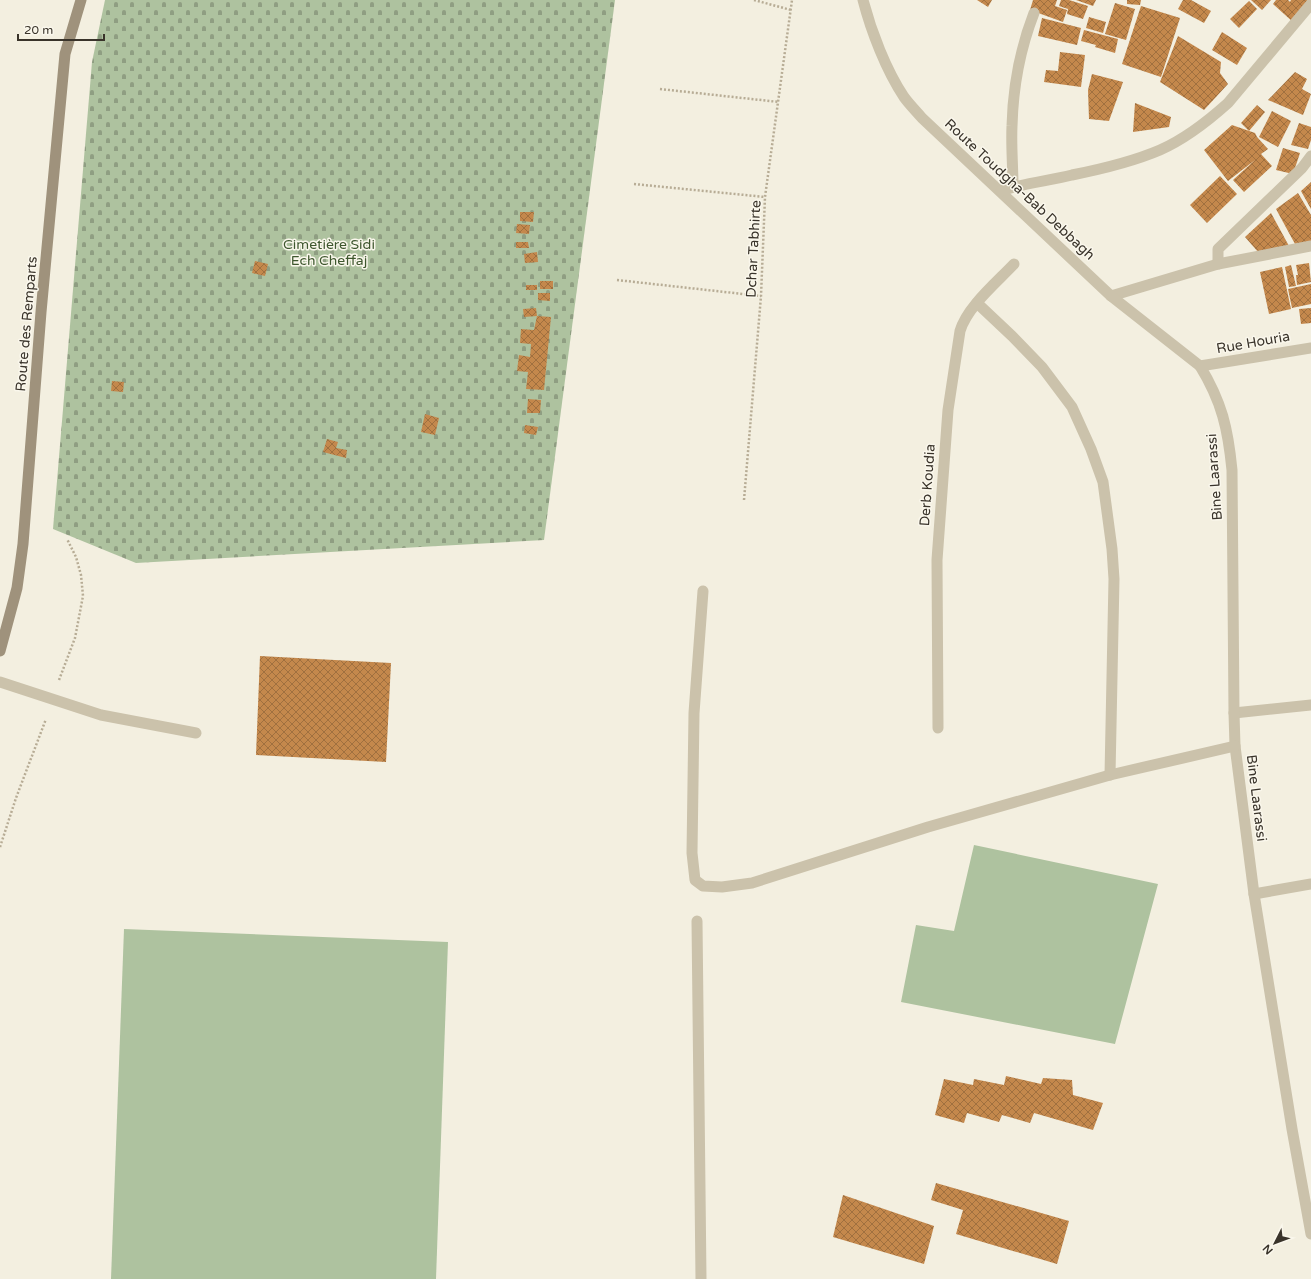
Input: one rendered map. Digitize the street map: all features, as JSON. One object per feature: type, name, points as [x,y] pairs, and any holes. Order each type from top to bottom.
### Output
[{"type":"main road","name":"Route des Remparts","points":[[0,651],[17,588],[23,544],[41,312],[65,54],[81,0]]},
{"type":"street","name":"Route Toudgha-Bab Debbagh","points":[[863,0],[869,22],[891,74],[904,97],[922,118],[1111,296],[1200,366]]},
{"type":"street","points":[[1001,191],[1135,160],[1161,150],[1191,132],[1214,116],[1228,103],[1311,4]]},
{"type":"street","points":[[1013,187],[1012,126],[1016,77],[1027,30],[1034,13]]},
{"type":"street","points":[[1218,264],[1218,249],[1302,168],[1311,156]]},
{"type":"street","points":[[1111,296],[1218,264],[1311,246]]},
{"type":"street","name":"Derb Koudia","points":[[938,728],[937,560],[948,410],[960,331],[965,319],[977,303],[1014,264]]},
{"type":"street","points":[[977,303],[1012,336],[1042,368],[1072,407],[1091,448],[1103,482],[1112,549],[1114,579],[1110,775]]},
{"type":"street","name":"Rue Houria","points":[[1200,366],[1311,348]]},
{"type":"street","name":"Bine Laarassi","points":[[1200,366],[1218,401],[1230,443],[1232,470],[1235,746],[1254,894],[1311,1234]]},
{"type":"street","points":[[702,591],[694,713],[692,853],[696,880],[703,886],[722,887],[752,883],[928,827],[1110,775],[1235,746]]},
{"type":"street","points":[[0,682],[101,715],[196,733]]},
{"type":"street","points":[[1234,713],[1311,706]]},
{"type":"street","points":[[1254,894],[1311,884]]},
{"type":"street","points":[[697,921],[701,1279]]},
{"type":"path","points":[[754,0],[790,10]]},
{"type":"path","name":"Dchar Tabhirte","points":[[744,500],[761,296],[765,196],[792,0]]},
{"type":"path","points":[[660,89],[779,102]]},
{"type":"path","points":[[634,184],[765,196]]},
{"type":"path","points":[[617,280],[761,296]]},
{"type":"green space","name":"Cimetière Sidi Ech Cheffaj","points":[[105,0],[615,0],[544,540],[136,563],[53,529],[92,62]]},
{"type":"green space","points":[[974,845],[1158,884],[1115,1044],[901,1002],[916,925],[954,931]]},
{"type":"green space","points":[[124,929],[448,942],[436,1279],[111,1279]]},
{"type":"building","points":[[977,0],[992,0],[988,7]]},
{"type":"building","points":[[1033,0],[1057,0],[1055,6],[1067,10],[1063,22],[1030,10]]},
{"type":"building","points":[[1061,0],[1069,0],[1088,6],[1083,19],[1067,14],[1068,9],[1059,6]]},
{"type":"building","points":[[1076,0],[1096,0],[1093,6]]},
{"type":"building","points":[[1127,0],[1141,0],[1140,5],[1127,4]]},
{"type":"building","points":[[1183,0],[1191,0],[1211,11],[1204,23],[1178,9]]},
{"type":"building","points":[[1251,0],[1271,0],[1262,10]]},
{"type":"building","points":[[1276,0],[1288,0],[1290,2],[1291,0],[1311,0],[1294,23],[1273,4]]},
{"type":"building","points":[[1249,1],[1257,9],[1239,28],[1230,19]]},
{"type":"building","points":[[1115,3],[1135,9],[1126,40],[1105,34]]},
{"type":"building","points":[[1141,6],[1180,18],[1161,77],[1122,64]]},
{"type":"building","points":[[1089,17],[1106,22],[1103,33],[1086,28]]},
{"type":"building","points":[[1042,18],[1081,28],[1077,45],[1038,36]]},
{"type":"building","points":[[1084,30],[1118,39],[1115,53],[1095,47],[1096,45],[1081,41]]},
{"type":"building","points":[[1222,32],[1247,48],[1237,65],[1212,50]]},
{"type":"building","points":[[1178,36],[1221,62],[1220,73],[1228,84],[1204,110],[1160,82]]},
{"type":"building","points":[[1060,52],[1085,55],[1081,87],[1044,82],[1046,70],[1058,71]]},
{"type":"building","points":[[1295,72],[1307,79],[1302,89],[1311,94],[1303,115],[1268,100]]},
{"type":"building","points":[[1092,74],[1123,82],[1109,121],[1089,119],[1088,90]]},
{"type":"building","points":[[1135,103],[1171,117],[1169,127],[1133,132]]},
{"type":"building","points":[[1257,105],[1265,112],[1249,131],[1241,123]]},
{"type":"building","points":[[1272,111],[1291,121],[1278,147],[1259,137]]},
{"type":"building","points":[[1299,123],[1311,127],[1311,140],[1308,149],[1291,145]]},
{"type":"building","points":[[1232,125],[1255,133],[1268,149],[1261,154],[1272,166],[1244,192],[1233,180],[1255,160],[1228,181],[1204,150]]},
{"type":"building","points":[[1283,148],[1300,153],[1293,174],[1276,170]]},
{"type":"building","points":[[1220,176],[1237,194],[1207,223],[1190,205]]},
{"type":"building","points":[[1311,182],[1311,209],[1301,191]]},
{"type":"building","points":[[1298,193],[1311,215],[1311,242],[1295,244],[1276,209]]},
{"type":"building","points":[[520,212],[534,212],[533,222],[520,221]]},
{"type":"building","points":[[1271,213],[1289,246],[1259,253],[1245,237]]},
{"type":"building","points":[[517,224],[530,225],[529,234],[516,233]]},
{"type":"building","points":[[516,242],[528,242],[529,248],[516,248]]},
{"type":"building","points":[[537,252],[538,262],[525,263],[524,254]]},
{"type":"building","points":[[255,261],[268,264],[265,276],[252,273]]},
{"type":"building","points":[[1309,263],[1311,282],[1297,285],[1296,275],[1298,275],[1296,265]]},
{"type":"building","points":[[1291,265],[1296,286],[1289,287],[1285,267]]},
{"type":"building","points":[[1282,267],[1291,309],[1269,314],[1260,272]]},
{"type":"building","points":[[540,281],[553,281],[553,289],[540,289]]},
{"type":"building","points":[[1311,284],[1311,304],[1292,308],[1288,289]]},
{"type":"building","points":[[526,285],[537,285],[537,290],[526,290]]},
{"type":"building","points":[[538,293],[550,293],[550,301],[538,300]]},
{"type":"building","points":[[536,308],[537,316],[524,317],[523,309]]},
{"type":"building","points":[[1311,308],[1311,323],[1301,324],[1299,309]]},
{"type":"building","points":[[537,316],[551,317],[544,390],[526,389],[528,372],[517,371],[519,355],[530,357],[531,344],[520,343],[521,329],[534,330]]},
{"type":"building","points":[[112,381],[124,382],[123,392],[111,391]]},
{"type":"building","points":[[528,399],[541,400],[540,413],[527,413]]},
{"type":"building","points":[[425,414],[439,418],[435,435],[421,432]]},
{"type":"building","points":[[525,425],[538,427],[536,435],[524,433]]},
{"type":"building","points":[[327,439],[338,442],[336,448],[347,450],[346,458],[323,452]]},
{"type":"building","points":[[260,656],[391,663],[386,762],[256,755]]},
{"type":"building","points":[[1006,1076],[1041,1084],[1043,1078],[1072,1080],[1073,1095],[1103,1103],[1093,1130],[1034,1113],[1030,1123],[1002,1115],[999,1122],[967,1113],[964,1123],[935,1115],[944,1079],[973,1085],[974,1079],[1004,1085]]},
{"type":"building","points":[[936,1183],[1069,1221],[1057,1264],[956,1234],[963,1210],[931,1200]]},
{"type":"building","points":[[843,1195],[934,1226],[924,1264],[833,1237]]}]
